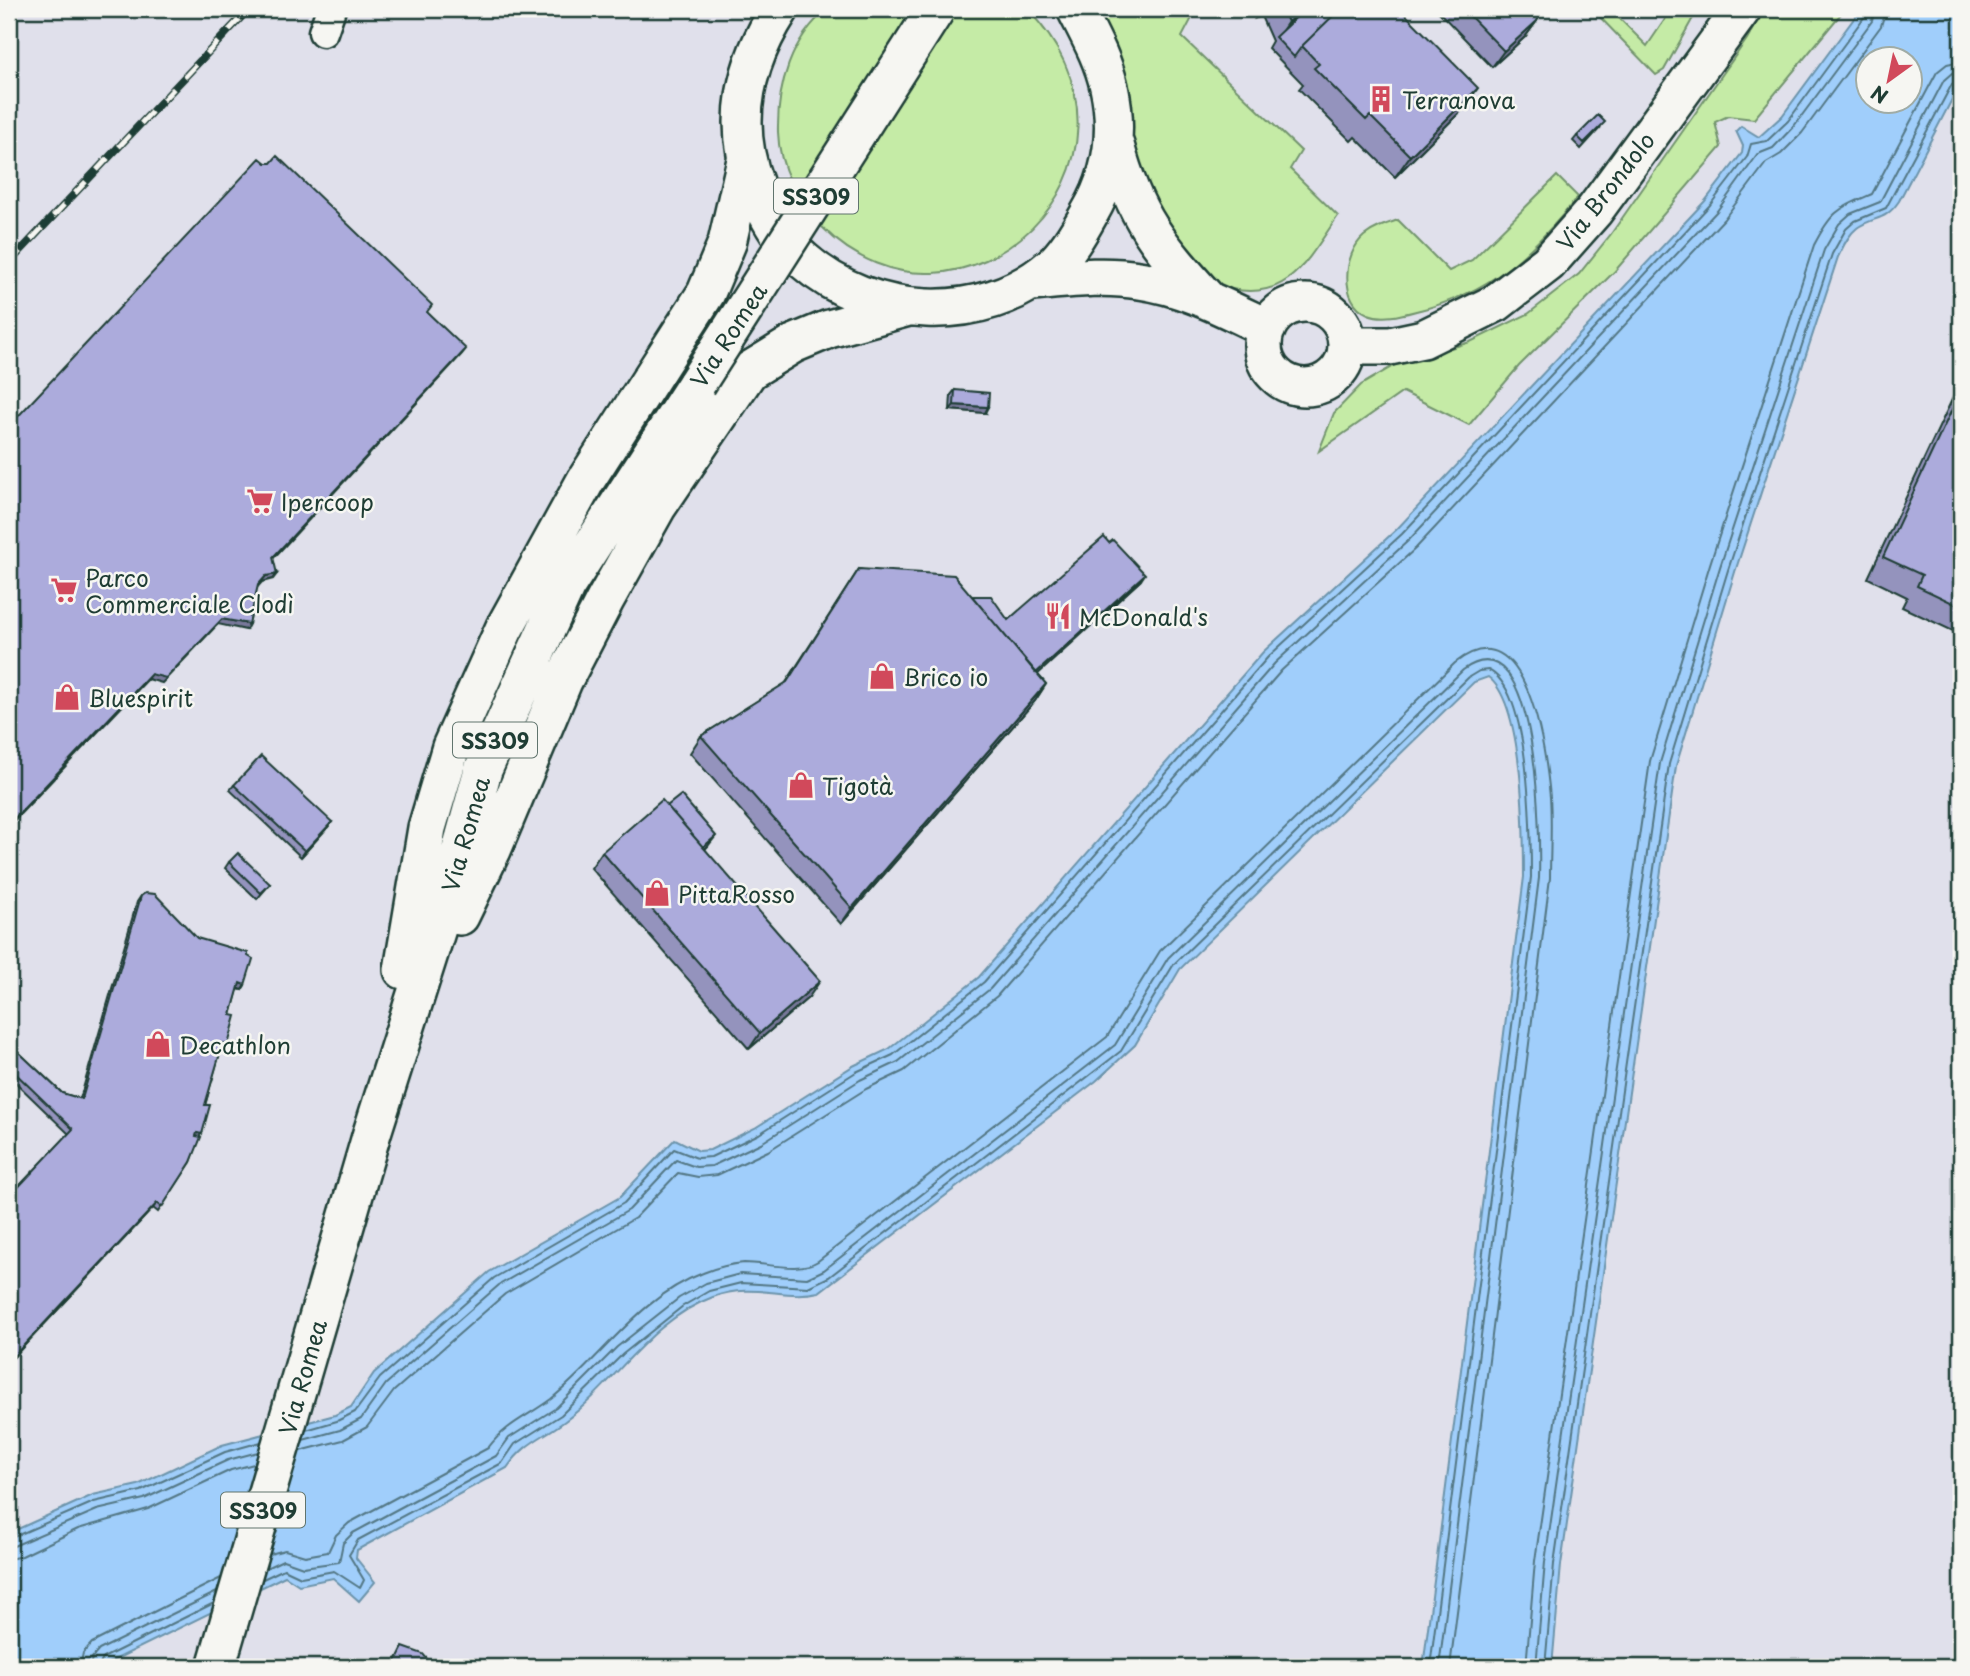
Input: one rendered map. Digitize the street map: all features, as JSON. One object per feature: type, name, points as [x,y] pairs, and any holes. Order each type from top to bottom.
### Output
[{"type":"main road","name":"Via Romea","points":[[216,1667],[372,1133],[454,875],[483,770],[520,683],[566,586],[936,9]]},
{"type":"main road","points":[[1076,9],[1087,26],[1109,87],[1114,138],[1123,174],[1139,214],[1158,245],[1209,301]]},
{"type":"main road","name":"Via Brondolo","points":[[1693,72],[1720,9]]},
{"type":"main road","name":"Via Brondolo","points":[[1347,346],[1390,346],[1423,339],[1468,318],[1522,284],[1548,263],[1594,211],[1693,72],[1742,9]]},
{"type":"main road","points":[[770,17],[746,84],[742,117],[746,160],[766,214],[802,260],[850,292],[905,308]]},
{"type":"main road","points":[[372,1133],[418,1055],[462,912],[492,850],[563,681],[657,507],[749,371],[793,344],[829,329],[905,308],[955,308],[1004,294],[1031,282],[1054,264],[1080,230],[1105,187],[1114,138]]},
{"type":"main road","points":[[372,1133],[386,1046],[409,941],[427,828],[451,747],[503,629],[562,523],[706,293],[727,243],[734,200],[746,160]]},
{"type":"main road","points":[[1031,282],[1094,277],[1141,280],[1209,301],[1266,328]]},
{"type":"main road","points":[[1303,303],[1325,308],[1341,324],[1347,346],[1345,357],[1334,376],[1324,383],[1302,387],[1280,379],[1272,371],[1263,350],[1266,328],[1281,310],[1303,303]]},
{"type":"green space","points":[[828,9],[1027,9],[1067,69],[1078,128],[1064,183],[1032,228],[986,260],[932,273],[876,263],[821,226],[797,195],[786,171],[779,145],[778,115],[784,81],[796,49],[804,34]]},
{"type":"green space","points":[[1098,9],[1182,9],[1192,18],[1182,37],[1301,151],[1290,169],[1338,216],[1309,258],[1288,279],[1261,290],[1232,289],[1204,278],[1182,260],[1156,210],[1134,158],[1126,88],[1116,53]]},
{"type":"green space","points":[[1592,9],[1610,9],[1647,46],[1672,9],[1698,9],[1664,70],[1656,75]]},
{"type":"green space","points":[[1764,9],[1845,9],[1754,119],[1728,116],[1715,122],[1721,147],[1615,271],[1519,366],[1469,425],[1403,392],[1319,451],[1334,413],[1361,385],[1395,365],[1470,342],[1528,314],[1579,274],[1611,234],[1747,39]]},
{"type":"green space","points":[[1557,176],[1578,197],[1526,254],[1487,282],[1442,304],[1392,316],[1368,314],[1352,299],[1348,289],[1348,265],[1357,244],[1372,231],[1398,220],[1449,271],[1472,260]]},
{"type":"water","points":[[1861,9],[1961,9],[1961,82],[1899,201],[1889,212],[1854,231],[1838,257],[1735,572],[1676,766],[1561,1565],[1552,1667],[1423,1667],[1524,877],[1520,770],[1515,740],[1509,713],[1500,691],[1488,677],[1474,682],[1180,969],[1135,1045],[1096,1081],[819,1292],[728,1293],[691,1307],[670,1321],[583,1406],[527,1446],[507,1468],[357,1550],[356,1558],[375,1582],[359,1601],[333,1578],[299,1585],[285,1576],[100,1667],[9,1667],[9,1533],[93,1495],[138,1485],[222,1445],[335,1415],[351,1407],[374,1373],[489,1272],[620,1197],[675,1139],[699,1151],[710,1150],[755,1128],[853,1066],[889,1049],[979,977],[1263,652],[1397,529],[1705,201],[1742,153],[1743,146],[1736,131],[1741,126],[1759,137],[1782,116]]},
{"type":"building","points":[[1282,9],[1302,9],[1288,22]]},
{"type":"building","points":[[1305,9],[1340,9],[1294,57],[1275,37]]},
{"type":"building","name":"Terranova","points":[[1340,9],[1400,9],[1478,88],[1410,156],[1370,116],[1366,120],[1314,68],[1319,64],[1302,46]]},
{"type":"building","points":[[1463,9],[1543,9],[1537,21],[1504,51]]},
{"type":"building","points":[[1598,115],[1605,122],[1584,143],[1577,136]]},
{"type":"building","points":[[277,156],[432,305],[427,312],[466,349],[273,557],[277,574],[266,576],[258,585],[249,624],[222,619],[166,678],[151,674],[9,824],[9,426],[260,158],[271,163]]},
{"type":"building","points":[[955,390],[989,393],[988,407],[954,405]]},
{"type":"building","points":[[1961,390],[1961,607],[1917,586],[1922,575],[1883,557]]},
{"type":"building","name":"McDonald's","points":[[1104,537],[1109,543],[1113,540],[1145,574],[1036,673],[972,596],[991,596],[1008,620]]},
{"type":"building","points":[[859,569],[954,575],[1046,684],[852,908],[701,736],[787,682]]},
{"type":"building","points":[[261,756],[332,822],[305,851],[234,785]]},
{"type":"building","points":[[681,795],[716,836],[703,847],[667,806]]},
{"type":"building","points":[[662,800],[820,981],[760,1033],[602,852]]},
{"type":"building","points":[[238,853],[270,884],[261,893],[229,862]]},
{"type":"building","points":[[145,893],[155,894],[197,938],[248,953],[253,959],[245,985],[240,983],[231,1015],[236,1016],[228,1045],[223,1043],[205,1105],[210,1105],[202,1134],[197,1133],[196,1136],[201,1137],[191,1162],[162,1207],[157,1203],[9,1361],[9,1197],[73,1129],[9,1067],[9,1043],[62,1093],[82,1099],[141,896]]},
{"type":"building","points":[[403,1647],[423,1654],[434,1667],[408,1667],[397,1664],[393,1667]]},
{"type":"railway","points":[[9,263],[249,9]]},
{"type":"place","name":"Terranova","points":[[1381,99]]},
{"type":"place","name":"Ipercoop","points":[[260,501]]},
{"type":"place","name":"Parco Commerciale Clodì","points":[[64,590]]},
{"type":"place","name":"McDonald's","points":[[1058,616]]},
{"type":"place","name":"Brico io","points":[[882,676]]},
{"type":"place","name":"Bluespirit","points":[[67,697]]},
{"type":"place","name":"Tigotà","points":[[801,785]]},
{"type":"place","name":"PittaRosso","points":[[657,893]]},
{"type":"place","name":"Decathlon","points":[[158,1044]]}]
